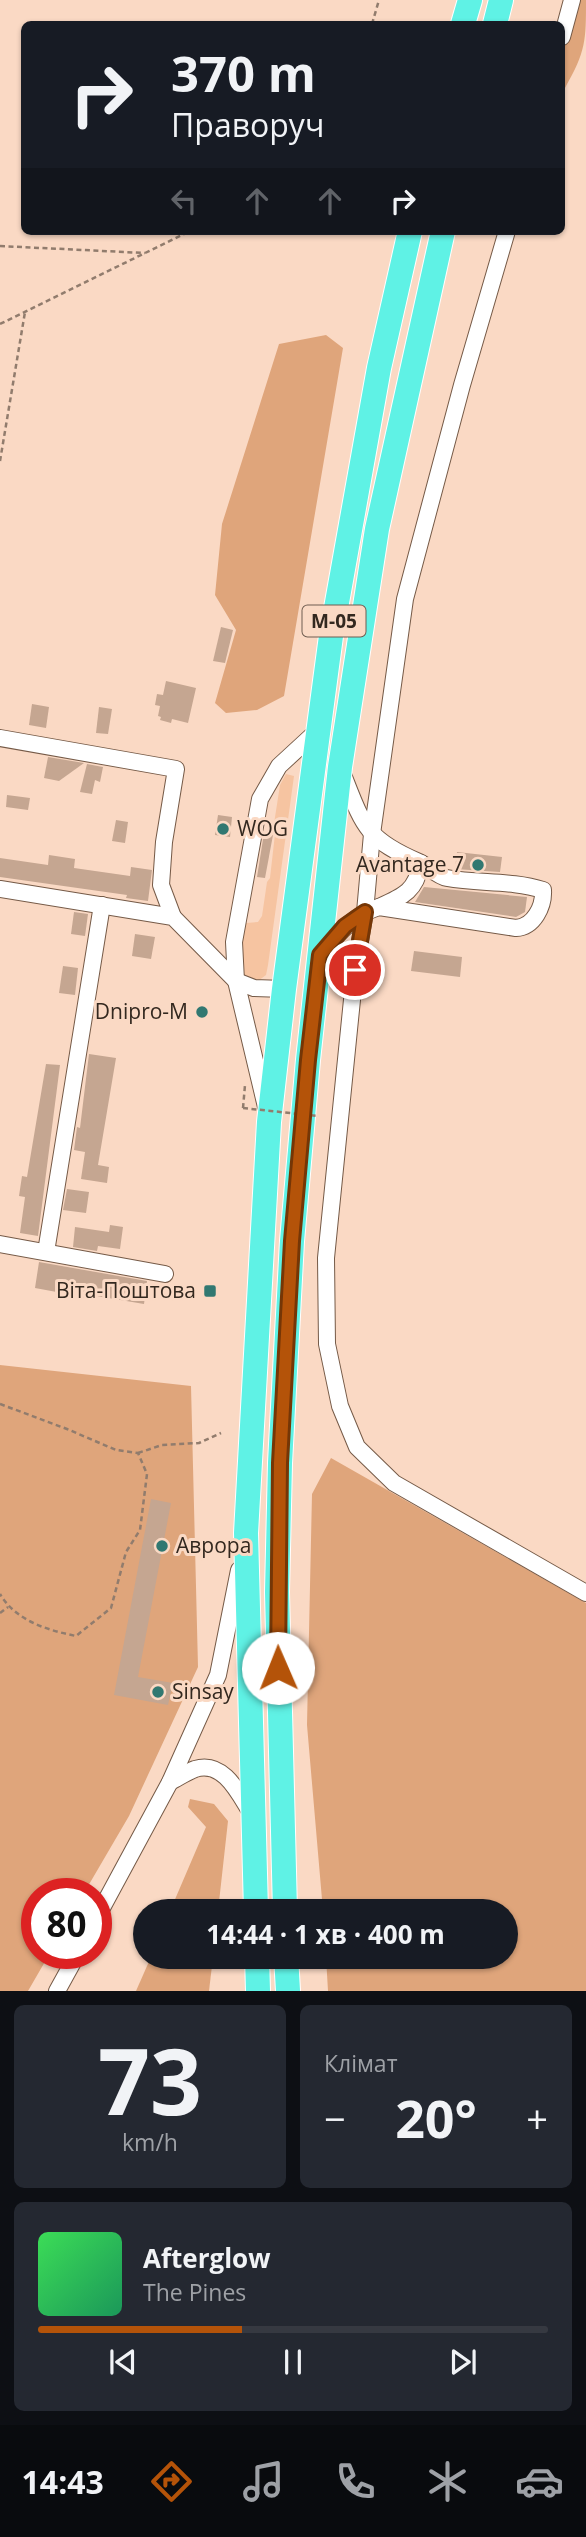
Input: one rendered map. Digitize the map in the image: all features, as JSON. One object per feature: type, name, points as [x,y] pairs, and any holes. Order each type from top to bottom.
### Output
[{"type":"highway","points":[[464,21],[470,0]]},
{"type":"highway","points":[[496,21],[501,0]]},
{"type":"highway","name":"М-05","points":[[256,1899],[246,1533],[270,1122],[317,731],[379,368],[409,235]]},
{"type":"highway","name":"М-05","points":[[285,1899],[277,1592],[280,1463],[292,1241],[308,1060],[340,767],[377,529],[442,235]]},
{"type":"highway","points":[[257,1969],[258,1991]]},
{"type":"highway","points":[[287,1969],[288,1991]]},
{"type":"street","points":[[565,26],[572,0]]},
{"type":"street","points":[[506,235],[462,384],[405,599],[372,834],[372,909],[355,970],[326,1258],[327,1344],[340,1406],[357,1447],[394,1483],[586,1593]]},
{"type":"street","points":[[270,1122],[249,1046],[236,981],[234,942],[260,799],[279,766],[317,731]]},
{"type":"street","points":[[0,738],[176,769],[164,842],[161,885],[173,916],[236,981],[254,988],[284,989]]},
{"type":"street","points":[[340,767],[358,811],[372,834],[386,847],[421,863],[444,878],[509,882],[543,890],[544,901],[536,916],[523,928],[372,909]]},
{"type":"street","points":[[320,955],[345,926],[413,887],[418,879],[421,863]]},
{"type":"street","points":[[0,889],[173,916]]},
{"type":"street","points":[[46,1252],[102,905]]},
{"type":"street","points":[[0,1244],[165,1273]]},
{"type":"street","points":[[112,1889],[170,1782],[218,1675],[246,1533]]},
{"type":"street","points":[[170,1782],[197,1768],[215,1770],[227,1776],[253,1816]]},
{"type":"street","points":[[57,1991],[69,1969]]},
{"type":"path","points":[[373,21],[379,0]]},
{"type":"path","points":[[0,324],[182,235]]},
{"type":"path","points":[[0,246],[148,253]]},
{"type":"path","points":[[0,461],[26,313]]},
{"type":"path","points":[[243,1108],[318,1116]]},
{"type":"path","points":[[0,1404],[116,1450],[138,1453],[162,1446],[200,1443],[221,1433]]},
{"type":"path","points":[[0,1594],[8,1607],[46,1630],[76,1636],[111,1608],[126,1552],[140,1530],[147,1474],[138,1453]]},
{"type":"path","points":[[0,1613],[8,1607]]},
{"type":"shaded area","points":[[569,0],[586,0],[586,26],[581,55],[565,88],[565,43],[571,25]]},
{"type":"shaded area","points":[[326,335],[343,348],[284,696],[257,710],[226,713],[215,703],[236,630],[215,595],[222,524],[279,344]]},
{"type":"shaded area","points":[[286,774],[294,776],[266,975],[258,981],[243,980],[240,940],[246,923],[258,922],[262,916],[267,882],[270,878],[275,834],[273,830],[280,785]]},
{"type":"shaded area","points":[[0,1365],[191,1386],[198,1667],[129,1816],[93,1878],[21,1878],[21,1969],[41,1969],[28,1991],[0,1991]]},
{"type":"shaded area","points":[[331,1458],[586,1603],[586,1991],[328,1991],[327,1969],[518,1969],[518,1899],[322,1899],[307,1725],[312,1494]]},
{"type":"shaded area","points":[[190,1799],[214,1804],[228,1821],[219,1899],[175,1899],[206,1827],[188,1807]]},
{"type":"shaded area","points":[[146,1969],[212,1969],[209,1991],[136,1991]]},
{"type":"building","points":[[221,627],[233,630],[225,663],[213,661]]},
{"type":"building","points":[[166,681],[196,688],[188,723],[172,719],[171,723],[160,720],[160,706],[155,705],[157,694],[163,695]]},
{"type":"building","points":[[32,704],[49,707],[46,728],[29,725]]},
{"type":"building","points":[[99,707],[112,709],[108,734],[96,733]]},
{"type":"building","points":[[48,757],[84,763],[59,781],[44,778]]},
{"type":"building","points":[[87,764],[103,767],[100,782],[95,780],[92,794],[80,792]]},
{"type":"building","points":[[7,795],[30,798],[28,810],[6,807]]},
{"type":"building","name":"WOG","points":[[218,815],[232,817],[230,837],[215,835]]},
{"type":"building","points":[[116,820],[128,822],[125,843],[112,841]]},
{"type":"building","points":[[264,833],[273,835],[265,878],[257,877]]},
{"type":"building","name":"Avantage 7","points":[[457,852],[502,857],[500,872],[455,869]]},
{"type":"building","points":[[49,855],[75,859],[74,868],[130,876],[131,867],[152,870],[148,901],[126,898],[127,895],[0,877],[0,858],[48,865]]},
{"type":"building","points":[[424,887],[527,897],[525,912],[516,917],[415,902]]},
{"type":"building","points":[[74,912],[88,914],[85,936],[71,934]]},
{"type":"building","points":[[135,934],[155,937],[151,959],[132,956]]},
{"type":"building","points":[[414,951],[462,957],[460,977],[411,971]]},
{"type":"building","points":[[63,966],[78,968],[75,995],[59,993]]},
{"type":"building","points":[[89,1054],[116,1058],[98,1165],[109,1167],[107,1183],[81,1179],[85,1152],[74,1150],[77,1127],[80,1128]]},
{"type":"building","points":[[46,1064],[60,1065],[38,1236],[20,1233],[25,1197],[19,1196],[22,1176],[27,1177]]},
{"type":"building","points":[[67,1189],[89,1192],[86,1213],[63,1210]]},
{"type":"building","points":[[110,1225],[123,1227],[120,1249],[98,1246],[97,1251],[73,1247],[75,1227],[109,1232]]},
{"type":"building","points":[[39,1262],[147,1281],[144,1304],[85,1294],[85,1298],[35,1288]]},
{"type":"building","points":[[151,1499],[171,1503],[138,1677],[173,1683],[168,1705],[114,1695]]},
{"type":"place","name":"WOG","points":[[223,829]]},
{"type":"place","name":"Avantage 7","points":[[478,865]]},
{"type":"place","name":"Dnipro-M","points":[[202,1012]]},
{"type":"place","name":"Віта-Поштова","points":[[210,1291]]},
{"type":"place","name":"Аврора","points":[[162,1546]]},
{"type":"place","name":"Sinsay","points":[[158,1692]]},
{"type":"route","points":[[278,1668],[280,1463],[292,1241],[320,955],[345,926],[365,912],[355,970]]}]
